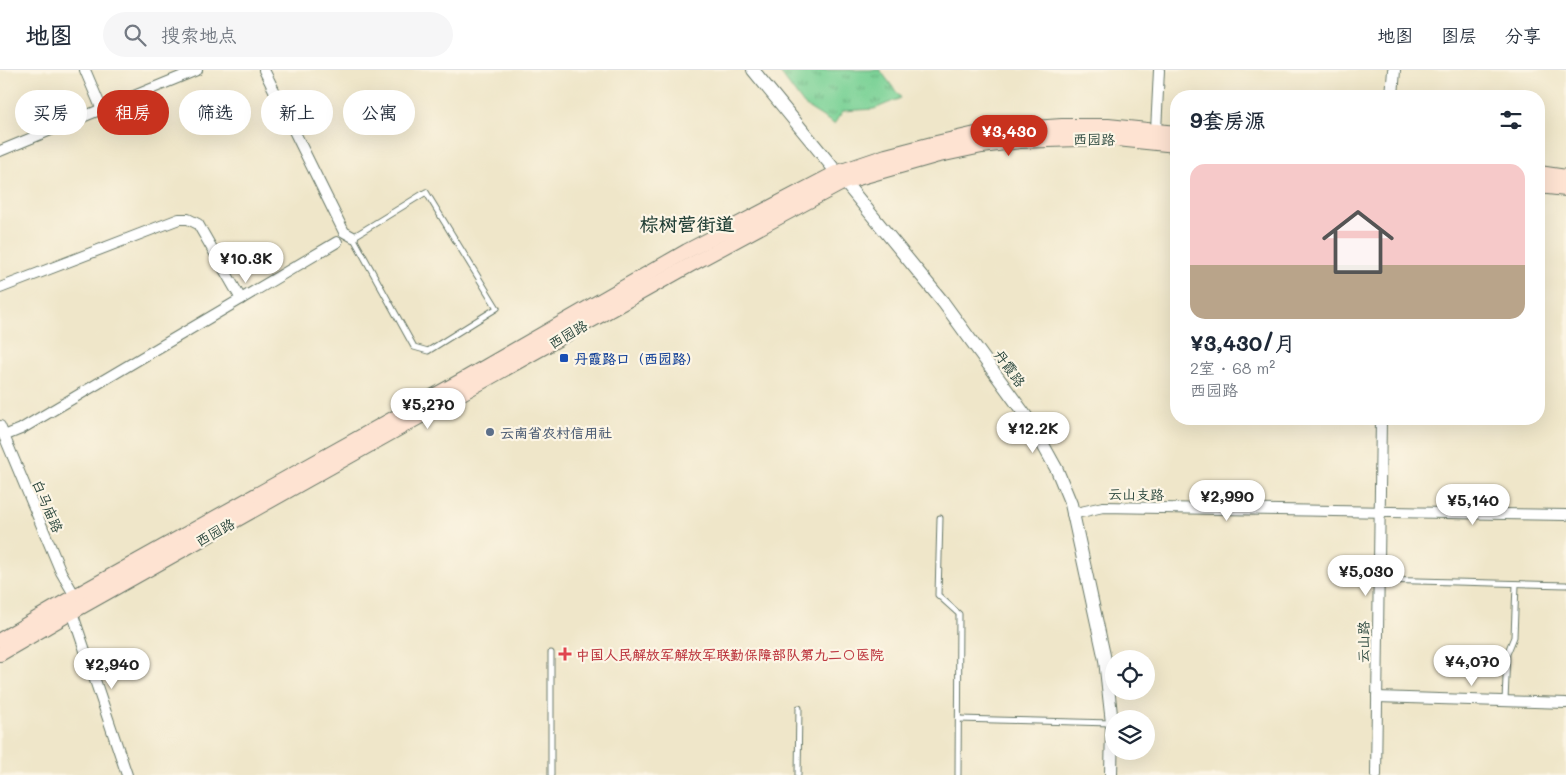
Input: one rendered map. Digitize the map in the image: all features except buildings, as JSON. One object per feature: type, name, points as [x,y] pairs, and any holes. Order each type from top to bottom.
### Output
[{"type":"main road","name":"西园路","points":[[0,640],[75,596],[457,383],[687,251],[886,156],[980,133],[1062,126],[1108,126],[1170,132]]},
{"type":"main road","name":"西园路","points":[[0,654],[840,178],[982,146],[1020,141],[1107,138],[1170,144]]},
{"type":"main road","points":[[1545,174],[1566,176]]},
{"type":"main road","points":[[1545,187],[1566,189]]},
{"type":"street","points":[[85,70],[97,98]]},
{"type":"street","points":[[150,90],[197,70]]},
{"type":"street","points":[[264,70],[344,232],[354,237]]},
{"type":"street","name":"丹霞路","points":[[753,70],[943,302],[1026,415],[1057,470],[1070,504],[1105,660],[1111,710]]},
{"type":"street","points":[[1156,131],[1159,70]]},
{"type":"street","points":[[1392,90],[1394,70]]},
{"type":"street","points":[[0,151],[97,112]]},
{"type":"street","points":[[0,288],[179,219],[188,219],[198,224],[241,299]]},
{"type":"street","points":[[4,436],[21,429],[338,242]]},
{"type":"street","name":"云山路","points":[[1376,775],[1382,425]]},
{"type":"street","name":"白马庙路","points":[[0,426],[61,572],[75,596]]},
{"type":"street","name":"云山支路","points":[[1072,514],[1103,507],[1566,515]]},
{"type":"street","points":[[72,612],[127,775]]},
{"type":"street","points":[[1377,696],[1566,703]]},
{"type":"street","name":"丹霞路","points":[[1111,760],[1111,775]]},
{"type":"lane","points":[[426,192],[498,308],[428,351],[414,347],[354,237],[426,192]]},
{"type":"lane","points":[[940,518],[938,595],[960,614],[958,775]]},
{"type":"lane","points":[[1379,580],[1566,585]]},
{"type":"lane","points":[[1505,701],[1507,654],[1514,637],[1516,584]]},
{"type":"lane","points":[[551,653],[551,775]]},
{"type":"lane","points":[[798,775],[799,708]]},
{"type":"lane","points":[[959,719],[1105,723]]},
{"type":"green space","points":[[778,70],[880,70],[901,98],[874,109],[843,111],[834,124],[804,105]]},
{"type":"place","name":"丹霞路口（西园路）","points":[[564,358]]},
{"type":"place","name":"云南省农村信用社","points":[[490,432]]},
{"type":"place","name":"中国人民解放军解放军联勤保障部队第九二〇医院","points":[[565,654]]},
{"type":"district","name":"棕树营街道","points":[[687,223]]}]
